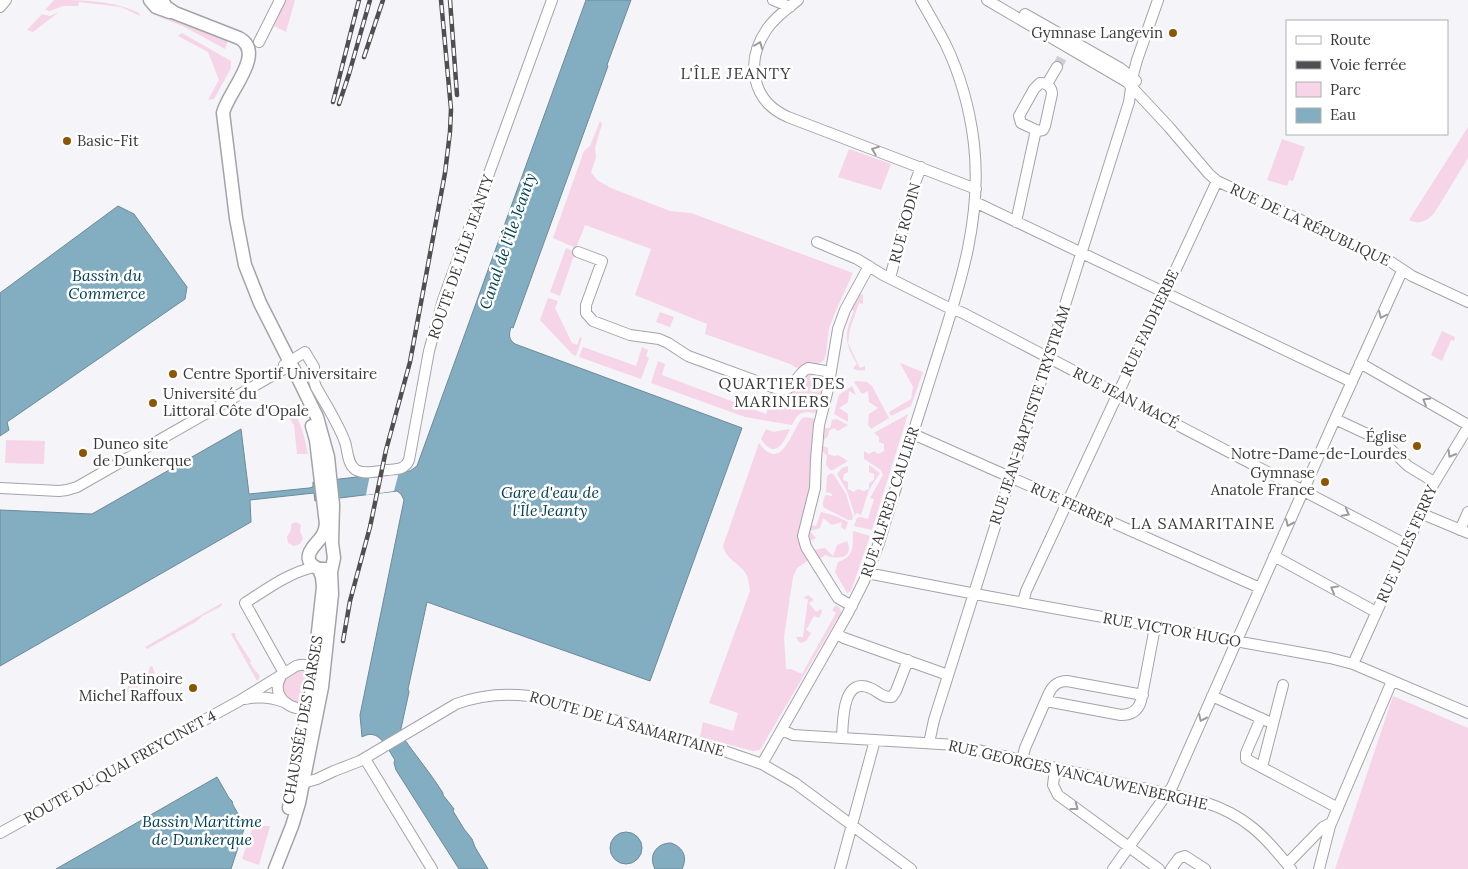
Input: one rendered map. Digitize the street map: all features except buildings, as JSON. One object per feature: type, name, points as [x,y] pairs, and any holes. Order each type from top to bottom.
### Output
[{"type":"main road","points":[[150,0],[156,6],[175,13]]},
{"type":"main road","points":[[162,0],[166,7],[175,13]]},
{"type":"main road","name":"CHAUSSÉE DES DARSES","points":[[175,13],[239,38],[246,43],[250,52],[245,70],[224,108],[223,117],[236,218],[244,261],[258,299],[278,338],[312,423],[325,476],[329,506],[333,557],[331,572],[332,594],[322,683],[305,740],[295,815],[275,869]]},
{"type":"main road","name":"CHAUSSÉE DES DARSES","points":[[312,550],[324,532],[329,506]]},
{"type":"main road","points":[[324,545],[330,548],[333,557],[326,569],[316,568],[309,560],[312,550],[324,545]]},
{"type":"main road","name":"CHAUSSÉE DES DARSES","points":[[313,708],[314,669],[323,585],[322,577],[316,568]]},
{"type":"main road","name":"CHAUSSÉE DES DARSES","points":[[268,869],[299,784]]},
{"type":"street","points":[[0,7],[6,0]]},
{"type":"street","points":[[259,42],[280,0]]},
{"type":"street","name":"ROUTE DE L'ÎLE JEANTY","points":[[288,365],[305,352],[310,358],[314,367],[316,387],[343,438],[353,467],[360,472],[367,472],[400,469],[406,465],[409,460],[429,351],[443,300],[552,0]]},
{"type":"street","points":[[773,0],[790,7]]},
{"type":"street","points":[[798,0],[768,27],[756,50],[754,76],[758,88],[770,106],[783,115],[921,167]]},
{"type":"street","name":"RUE ALFRED CAULIER","points":[[762,764],[837,634],[867,573],[879,543],[968,255],[974,220],[976,188],[974,143],[962,88],[948,50],[921,0]]},
{"type":"street","name":"RUE DE LA RÉPUBLIQUE","points":[[987,0],[1066,51],[1125,81],[1133,82]]},
{"type":"street","name":"RUE DE LA RÉPUBLIQUE","points":[[1001,0],[1117,66],[1133,82],[1209,174],[1217,181],[1391,262],[1412,276],[1468,302]]},
{"type":"street","name":"RUE JEAN-BAPTISTE TRYSTRAM","points":[[929,743],[948,675],[1127,108],[1137,60],[1160,0]]},
{"type":"street","name":"RUE JEAN-BAPTISTE TRYSTRAM","points":[[1133,82],[1160,0]]},
{"type":"street","points":[[1117,66],[1128,67],[1137,60]]},
{"type":"street","points":[[1047,84],[1057,67]]},
{"type":"street","points":[[1040,83],[1047,84],[1051,88],[1052,94],[1047,122],[1044,129],[1036,130],[1021,123],[1019,115],[1036,86],[1040,83]]},
{"type":"street","points":[[1016,222],[1036,130]]},
{"type":"street","name":"RUE RODIN","points":[[890,278],[921,167],[976,188]]},
{"type":"street","name":"RUE FAIDHERBE","points":[[1023,603],[1026,591],[1217,181]]},
{"type":"street","points":[[975,202],[1352,382]]},
{"type":"street","name":"RUE JEAN MACÉ","points":[[817,242],[853,257],[890,278],[1118,394],[1407,545]]},
{"type":"street","points":[[578,252],[602,261],[586,308],[588,316],[596,322],[630,335],[659,339],[688,356],[781,390],[791,387],[799,374],[808,368],[831,372]]},
{"type":"street","points":[[852,606],[838,598],[806,547],[803,538],[815,488],[819,425],[840,323],[869,266]]},
{"type":"street","points":[[1113,869],[1168,794],[1402,270]]},
{"type":"street","points":[[1360,363],[1468,426]]},
{"type":"street","points":[[0,488],[71,490],[288,365]]},
{"type":"street","points":[[1335,418],[1382,441],[1408,466],[1434,482]]},
{"type":"street","name":"RUE JULES FERRY","points":[[1353,664],[1434,482],[1468,426]]},
{"type":"street","name":"RUE FERRER","points":[[913,434],[1260,588]]},
{"type":"street","points":[[1420,513],[1464,531],[1468,512]]},
{"type":"street","points":[[287,577],[312,550]]},
{"type":"street","points":[[1274,556],[1376,612]]},
{"type":"street","points":[[284,673],[245,603],[287,577],[304,570],[316,568]]},
{"type":"street","name":"RUE VICTOR HUGO","points":[[867,573],[1330,658],[1353,664],[1468,713]]},
{"type":"street","points":[[1046,701],[1124,715],[1138,709],[1143,695],[1155,627]]},
{"type":"street","points":[[837,634],[948,675]]},
{"type":"street","points":[[305,740],[299,715],[280,697],[278,682],[284,673],[296,666],[317,646]]},
{"type":"street","points":[[842,738],[844,704],[852,690],[857,686],[867,687],[884,696],[892,697],[908,660]]},
{"type":"street","points":[[296,666],[305,665],[314,669],[322,683]]},
{"type":"street","name":"ROUTE DU QUAI FREYCINET 4","points":[[0,833],[239,701],[284,673]]},
{"type":"street","points":[[1022,760],[1025,748],[1046,701],[1057,682],[1064,680],[1143,695]]},
{"type":"street","points":[[1318,869],[1330,826],[1392,681]]},
{"type":"street","points":[[1262,767],[1282,685]]},
{"type":"street","name":"ROUTE DE LA SAMARITAINE","points":[[365,759],[445,709],[466,700],[497,694],[522,695],[556,703],[762,764],[795,783],[911,869]]},
{"type":"street","points":[[1212,696],[1273,723]]},
{"type":"street","name":"ROUTE DU QUAI FREYCINET 4","points":[[239,701],[248,698],[265,697],[288,704]]},
{"type":"street","points":[[288,704],[313,708]]},
{"type":"street","points":[[1261,718],[1245,756],[1247,760],[1338,808]]},
{"type":"street","name":"RUE GEORGES VANCAUWENBERGHE","points":[[782,730],[793,735],[960,745],[1209,804],[1239,817],[1259,832],[1288,864]]},
{"type":"street","points":[[840,869],[875,740]]},
{"type":"street","points":[[299,784],[317,779],[365,759],[432,869]]},
{"type":"street","points":[[1055,768],[1053,784],[1058,795],[1159,869]]},
{"type":"street","points":[[1277,869],[1288,864],[1323,827],[1329,824],[1330,826]]},
{"type":"street","points":[[1171,869],[1179,858],[1187,856],[1205,869]]},
{"type":"green space","points":[[54,0],[119,5],[139,13],[140,16],[121,7],[79,2],[78,6],[63,6],[50,11],[45,10]]},
{"type":"green space","points":[[285,0],[295,0],[286,32],[274,26]]},
{"type":"green space","points":[[59,12],[33,32],[27,30],[42,14],[50,16]]},
{"type":"green space","points":[[156,13],[176,21],[189,21],[229,37],[225,49],[185,27],[152,14]]},
{"type":"green space","points":[[182,33],[231,61],[231,68],[214,99],[208,100],[219,80],[208,52],[178,36]]},
{"type":"green space","points":[[600,121],[602,124],[595,148],[596,158],[591,172],[597,180],[611,188],[670,211],[691,213],[853,273],[829,328],[824,360],[818,364],[810,363],[797,368],[705,334],[707,324],[635,295],[651,249],[585,225],[576,248],[553,238],[584,151],[590,146]]},
{"type":"green space","points":[[1468,127],[1468,158],[1435,212],[1423,221],[1409,220]]},
{"type":"green space","points":[[1282,139],[1305,147],[1293,181],[1289,180],[1287,186],[1267,180]]},
{"type":"green space","points":[[849,149],[891,164],[881,190],[838,177]]},
{"type":"green space","points":[[566,248],[575,252],[560,296],[550,292]]},
{"type":"green space","points":[[859,293],[863,295],[863,304],[859,303],[850,329],[848,343],[860,368],[865,366],[865,370],[860,371],[853,368],[857,364],[850,350],[848,344],[847,338],[848,326],[854,311],[850,309]]},
{"type":"green space","points":[[548,298],[558,301],[555,308],[572,343],[577,345],[580,337],[582,338],[576,356],[540,320]]},
{"type":"green space","points":[[660,312],[674,317],[670,327],[656,322]]},
{"type":"green space","points":[[1442,331],[1455,337],[1454,341],[1451,340],[1442,361],[1431,355]]},
{"type":"green space","points":[[583,347],[636,366],[642,347],[648,350],[646,356],[649,358],[641,379],[579,357]]},
{"type":"green space","points":[[658,361],[665,364],[662,375],[766,414],[770,403],[766,402],[770,392],[780,396],[787,395],[793,391],[806,375],[821,376],[823,381],[816,413],[801,413],[796,417],[792,425],[745,417],[651,383]]},
{"type":"green space","points":[[900,363],[923,372],[911,406],[891,416],[889,412],[911,399],[913,387]]},
{"type":"green space","points":[[854,382],[867,382],[872,386],[889,418],[871,429],[868,425],[869,414],[878,408],[869,402],[868,391],[862,394]]},
{"type":"green space","points":[[852,386],[856,395],[849,391],[848,402],[839,408],[848,414],[848,422],[834,414],[839,395]]},
{"type":"green space","points":[[287,405],[292,409],[299,421],[308,454],[297,454],[294,425],[283,409]]},
{"type":"green space","points":[[908,414],[872,530],[854,526],[857,518],[868,519],[874,499],[870,498],[883,475],[881,470],[864,459],[864,451],[869,454],[874,451],[878,454],[884,451],[884,444],[879,442],[879,437],[874,433]]},
{"type":"green space","points":[[802,418],[815,419],[812,483],[800,528],[810,559],[797,568],[793,577],[784,637],[786,669],[802,674],[836,613],[832,610],[836,605],[840,608],[841,614],[760,750],[753,751],[700,737],[703,722],[733,731],[738,713],[709,703],[750,591],[746,573],[729,557],[723,546],[759,443],[773,454],[779,452],[785,447]]},
{"type":"green space","points":[[837,419],[848,425],[838,431],[834,428],[829,431],[823,446],[828,448],[828,454],[838,455],[848,461],[830,470],[826,465],[827,456],[822,450],[825,428],[830,428],[832,420]]},
{"type":"green space","points":[[766,429],[774,432],[790,430],[781,445],[774,449],[766,445],[761,439]]},
{"type":"green space","points":[[6,440],[45,441],[44,464],[5,463]]},
{"type":"green space","points":[[869,465],[880,473],[869,490],[861,515],[856,513],[855,516],[847,491],[837,474],[842,468],[848,466],[848,472],[844,474],[843,480],[848,482],[848,489],[854,492],[858,489],[864,491],[869,489],[869,483],[874,480],[874,474],[869,472]]},
{"type":"green space","points":[[831,473],[846,494],[853,517],[852,520],[848,520],[823,507],[825,495],[832,496],[832,494],[826,492],[827,476]]},
{"type":"green space","points":[[821,512],[848,522],[845,530],[841,527],[842,522],[832,525],[823,518],[820,528],[810,531],[816,538],[810,541],[809,534],[811,525],[816,526]]},
{"type":"green space","points":[[296,522],[301,525],[300,531],[303,538],[300,544],[294,546],[288,543],[287,537],[291,530],[291,524]]},
{"type":"green space","points":[[853,531],[870,536],[851,591],[847,593],[835,572],[838,562],[848,556],[852,550]]},
{"type":"green space","points":[[847,541],[849,551],[844,557],[839,558],[825,555],[820,559],[814,550],[825,548],[833,556],[837,545]]},
{"type":"green space","points":[[808,595],[814,600],[809,603],[816,612],[821,609],[822,612],[819,618],[814,616],[806,630],[811,633],[806,641],[801,643],[796,637],[803,637],[808,599],[803,598]]},
{"type":"green space","points":[[222,603],[220,607],[202,616],[197,621],[147,649],[145,647]]},
{"type":"green space","points":[[235,633],[236,638],[251,661],[250,663],[260,677],[257,681],[231,634]]},
{"type":"green space","points":[[152,666],[155,673],[150,676],[151,679],[128,693],[129,684],[148,674]]},
{"type":"green space","points":[[299,668],[308,672],[303,705],[288,700],[283,692],[282,684],[286,676]]},
{"type":"green space","points":[[1393,696],[1468,728],[1468,869],[1335,869]]},
{"type":"green space","points":[[253,826],[270,826],[259,865],[242,859]]},
{"type":"water","name":"Gare d'eau de l'Île Jeanty","points":[[586,0],[631,0],[513,328],[511,327],[510,338],[515,344],[742,428],[650,681],[427,602],[400,733],[454,809],[453,811],[472,839],[488,869],[459,869],[396,770],[395,760],[386,745],[382,740],[373,735],[362,737],[360,715],[404,500],[397,491],[315,501],[314,493],[250,500],[251,522],[0,666],[0,510],[92,514],[241,429],[249,494],[309,488],[313,487],[313,482],[410,471],[417,466]]},
{"type":"water","name":"Bassin du Commerce","points":[[118,206],[134,214],[187,287],[185,299],[7,422],[9,430],[0,436],[0,293]]},
{"type":"water","name":"Bassin Maritime de Dunkerque","points":[[217,777],[245,826],[231,869],[56,869]]},
{"type":"water","points":[[626,832],[638,836],[642,848],[638,860],[626,864],[614,860],[610,848],[614,836]]},
{"type":"water","points":[[671,843],[679,847],[683,853],[684,865],[682,869],[655,869],[652,859],[655,851],[661,845]]},
{"type":"pier","points":[[399,472],[394,491],[366,495],[370,474]]},
{"type":"tunnel","points":[[1057,67],[1064,54]]},
{"type":"railway","points":[[333,102],[359,0]]},
{"type":"railway","points":[[339,104],[370,0]]},
{"type":"railway","points":[[364,57],[383,0]]},
{"type":"railway","points":[[343,641],[350,601],[370,527],[386,450],[410,362],[445,173],[451,109],[441,0]]},
{"type":"railway","points":[[450,0],[457,95]]},
{"type":"place","name":"Gymnase Langevin","points":[[1173,33]]},
{"type":"place","name":"Basic-Fit","points":[[67,141]]},
{"type":"place","name":"Centre Sportif Universitaire","points":[[173,374]]},
{"type":"place","name":"Université du Littoral Côte d'Opale","points":[[153,403]]},
{"type":"place","name":"Église Notre-Dame-de-Lourdes","points":[[1417,446]]},
{"type":"place","name":"Duneo site de Dunkerque","points":[[83,453]]},
{"type":"place","name":"Gymnase Anatole France","points":[[1325,482]]},
{"type":"place","name":"Patinoire Michel Raffoux","points":[[193,688]]},
{"type":"district","name":"L'ÎLE JEANTY","points":[[736,73]]},
{"type":"district","name":"QUARTIER DES MARINIERS","points":[[782,392]]},
{"type":"district","name":"LA SAMARITAINE","points":[[1203,523]]},
{"type":"water label","name":"Canal de l'Île Jeanty","points":[[507,241]]}]
